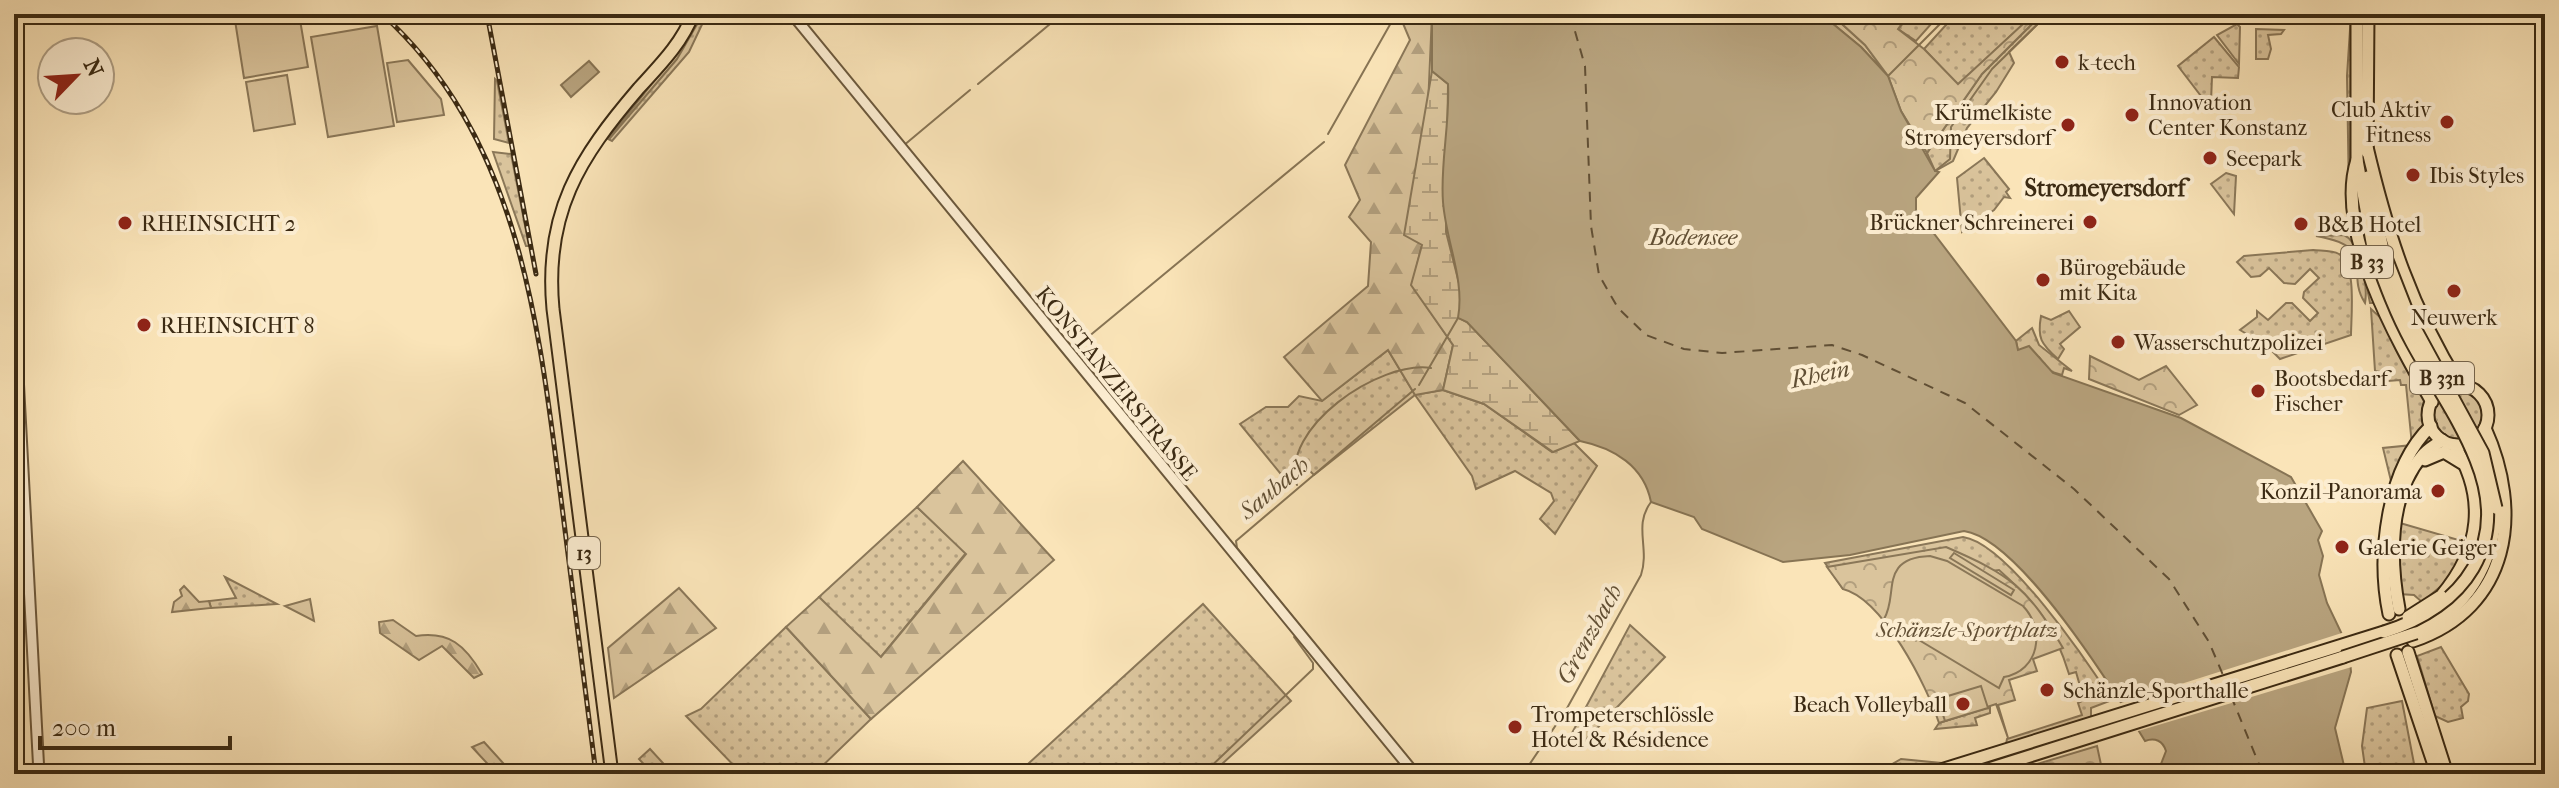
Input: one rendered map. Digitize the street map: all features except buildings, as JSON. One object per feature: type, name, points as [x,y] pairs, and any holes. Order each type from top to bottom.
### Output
[{"type":"main road","name":"13","points":[[612,774],[553,309],[551,257],[563,202],[582,161],[678,43],[693,14]]},
{"type":"main road","name":"B 33","points":[[2357,14],[2357,160],[2352,173],[2353,201],[2362,247],[2390,323],[2432,402]]},
{"type":"main road","name":"B 33","points":[[2368,14],[2367,147],[2404,280],[2429,336],[2460,386],[2475,391],[2485,403],[2485,428]]},
{"type":"main road","name":"B 33n","points":[[1973,774],[2416,633],[2447,615],[2470,591],[2484,568],[2496,523],[2494,489],[2483,453],[2410,319],[2379,252],[2367,147]]},
{"type":"main road","name":"B 33n","points":[[1928,774],[2384,632],[2430,614],[2463,585],[2479,556],[2487,512],[2482,479],[2473,452],[2404,327],[2379,252],[2357,160]]},
{"type":"main road","points":[[2442,440],[2417,463],[2394,534],[2393,606],[2382,560],[2393,497],[2410,457],[2431,426],[2432,402],[2446,388],[2460,386]]},
{"type":"main road","points":[[2431,426],[2442,440],[2454,445],[2474,440],[2485,428]]},
{"type":"main road","name":"B 33n","points":[[2343,657],[2360,658],[2443,629],[2461,615],[2484,589],[2497,562],[2505,533],[2507,507],[2502,473],[2485,428]]},
{"type":"main road","name":"B 33n","points":[[2384,632],[2394,623],[2429,605],[2448,587],[2470,551],[2477,513],[2474,486],[2454,445]]},
{"type":"main road","points":[[2417,463],[2444,452],[2466,465]]},
{"type":"main road","points":[[2437,774],[2403,655],[2447,774]]},
{"type":"street","name":"KONSTANZERSTRASSE","points":[[792,14],[1415,774]]},
{"type":"street","points":[[14,299],[39,774]]},
{"type":"green space","points":[[234,14],[299,14],[308,67],[244,78]]},
{"type":"green space","points":[[699,14],[707,14],[689,52],[612,141],[608,139],[682,46]]},
{"type":"green space","points":[[1399,14],[1432,14],[1422,245],[1412,285],[1453,345],[1443,390],[1415,395],[1388,350],[1322,401],[1284,357],[1368,286],[1371,242],[1349,217],[1360,200],[1345,165],[1410,40]]},
{"type":"green space","points":[[1821,14],[1831,14],[1865,45],[1888,76],[1861,47]]},
{"type":"green space","points":[[1831,14],[1909,14],[1898,29],[1924,49],[1958,84],[2034,14],[2042,14],[1982,74],[1927,153],[1901,111],[1888,76],[1865,45]]},
{"type":"green space","points":[[1911,14],[1940,14],[1916,41],[1898,29]]},
{"type":"green space","points":[[1956,14],[2034,14],[1958,85],[1924,49]]},
{"type":"green space","points":[[2042,14],[2048,14],[2009,52],[2014,63],[1996,92],[1967,128],[1953,161],[1935,171],[1927,153],[1982,74]]},
{"type":"green space","points":[[2351,14],[2350,197],[2376,303],[2370,303],[2349,197],[2347,76]]},
{"type":"green space","points":[[2237,24],[2240,27],[2239,64],[2217,35]]},
{"type":"green space","points":[[377,26],[394,126],[328,137],[311,37]]},
{"type":"green space","points":[[2256,29],[2284,30],[2281,34],[2268,35],[2271,49],[2268,59],[2256,59]]},
{"type":"green space","points":[[2214,37],[2239,67],[2238,78],[2212,77],[2211,102],[2201,96],[2178,66]]},
{"type":"green space","points":[[408,60],[441,99],[444,115],[397,122],[387,63]]},
{"type":"green space","points":[[1432,71],[1448,84],[1446,232],[1462,295],[1459,318],[1467,322],[1580,441],[1553,452],[1484,404],[1443,390],[1453,345],[1411,285],[1422,245],[1404,235]]},
{"type":"green space","points":[[287,75],[295,124],[254,131],[246,82]]},
{"type":"green space","points":[[495,79],[497,81],[509,143],[494,139]]},
{"type":"green space","points":[[493,152],[511,154],[529,246],[526,246]]},
{"type":"green space","points":[[1984,158],[2009,189],[2006,192],[2010,198],[2004,197],[1994,210],[1962,232],[1957,178]]},
{"type":"green space","points":[[2226,173],[2236,176],[2234,214],[2211,184]]},
{"type":"green space","points":[[2344,235],[2350,239],[2358,255],[2364,276],[2365,303],[2359,291],[2354,254],[2336,241],[2316,236]]},
{"type":"green space","points":[[2330,251],[2345,259],[2351,279],[2351,335],[2280,359],[2268,347],[2240,330],[2257,317],[2257,311],[2268,320],[2286,303],[2292,303],[2310,321],[2318,313],[2303,298],[2304,292],[2319,278],[2310,269],[2295,284],[2284,283],[2269,268],[2260,276],[2251,277],[2237,262],[2244,256]]},
{"type":"green space","points":[[2371,309],[2382,319],[2426,404],[2424,427],[2391,481],[2383,448],[2412,445],[2406,385],[2401,385],[2400,380],[2376,382],[2375,375],[2380,372],[2375,371]]},
{"type":"green space","points":[[2069,311],[2080,327],[2060,344],[2064,349],[2058,359],[2042,340],[2041,316],[2051,320]]},
{"type":"green space","points":[[2032,328],[2039,345],[2072,371],[2064,368],[2062,375],[2049,371],[2039,357],[2018,351],[2016,341]]},
{"type":"green space","points":[[1388,350],[1415,395],[1314,475],[1308,469],[1289,484],[1240,424],[1266,407],[1288,407],[1299,396],[1322,401]]},
{"type":"green space","points":[[2090,356],[2139,380],[2166,366],[2197,405],[2179,415],[2089,379]]},
{"type":"green space","points":[[1443,390],[1484,404],[1552,452],[1574,443],[1597,466],[1555,534],[1540,519],[1554,501],[1551,493],[1515,471],[1476,489],[1472,476],[1415,395]]},
{"type":"green space","points":[[2459,390],[2477,397],[2484,415],[2477,433],[2459,440],[2441,433],[2434,415],[2441,397]]},
{"type":"green space","points":[[963,461],[1054,560],[871,719],[786,627],[819,597],[881,657],[966,554],[917,507]]},
{"type":"green space","points":[[917,507],[966,553],[880,658],[819,597]]},
{"type":"green space","points":[[2400,523],[2469,543],[2446,582],[2422,602],[2414,595],[2399,594],[2395,556]]},
{"type":"green space","points":[[1963,537],[1981,544],[2023,581],[2084,659],[2112,700],[2091,708],[2091,717],[2006,744],[2007,739],[2082,715],[2078,703],[2084,700],[2076,672],[2069,674],[2043,616],[1999,570],[1843,589],[1825,563]]},
{"type":"green space","name":"Schänzle-Sportplatz","points":[[1946,547],[1987,566],[2015,585],[2039,610],[2063,648],[2033,659],[2037,671],[2009,680],[2015,700],[1998,705],[2008,738],[1996,704],[1939,723],[1914,667],[1888,626],[1858,596],[1843,589],[1827,567]]},
{"type":"green space","points":[[1954,553],[2014,590],[2011,595],[1950,558]]},
{"type":"green space","points":[[1930,556],[1947,561],[2023,606],[2030,616],[2036,637],[2031,658],[2025,667],[2004,677],[1999,688],[1884,619],[1897,570],[1914,558]]},
{"type":"green space","points":[[225,577],[277,604],[211,608],[209,601],[236,598]]},
{"type":"green space","points":[[184,586],[199,602],[209,601],[211,608],[172,612]]},
{"type":"green space","points":[[679,588],[716,628],[614,698],[608,648]]},
{"type":"green space","points":[[310,599],[314,621],[285,606]]},
{"type":"green space","points":[[1203,604],[1291,701],[1211,774],[1017,774]]},
{"type":"green space","points":[[393,620],[416,636],[438,636],[455,642],[482,674],[474,678],[442,646],[419,660],[380,633],[379,622]]},
{"type":"green space","points":[[1630,625],[1665,657],[1582,744],[1572,733]]},
{"type":"green space","points":[[786,627],[871,719],[814,774],[742,774],[686,716],[701,709]]},
{"type":"green space","points":[[2441,647],[2469,694],[2468,701],[2461,707],[2463,718],[2448,722],[2435,716],[2417,656]]},
{"type":"green space","name":"Beach Volleyball","points":[[1981,686],[1988,708],[1945,721],[1938,699]]},
{"type":"green space","points":[[2402,701],[2416,774],[2366,774],[2362,746],[2367,708]]},
{"type":"green space","points":[[1990,707],[1990,713],[1975,718],[1977,725],[1935,729],[1939,723]]},
{"type":"green space","points":[[484,742],[513,774],[497,774],[472,747]]},
{"type":"green space","points":[[2097,746],[2103,774],[2004,774]]},
{"type":"green space","points":[[650,749],[673,774],[653,774],[639,759]]},
{"type":"green space","points":[[1901,759],[1941,764],[1915,774],[1875,774]]},
{"type":"water","name":"Bodensee","points":[[1432,14],[1821,14],[1861,47],[1888,76],[1901,111],[1935,171],[1939,172],[1916,198],[1916,210],[2016,341],[2018,350],[2029,346],[2053,373],[2181,418],[2291,477],[2322,531],[2318,540],[2323,556],[2319,575],[2327,603],[2349,649],[2351,672],[2335,728],[2346,774],[2166,774],[2161,764],[2166,751],[2163,745],[2155,740],[2145,741],[2064,621],[2012,560],[1987,540],[1964,531],[1850,555],[1783,562],[1702,529],[1694,517],[1651,502],[1642,478],[1626,461],[1604,448],[1580,441],[1467,322],[1458,318],[1459,289],[1443,202],[1448,84],[1432,71]]},
{"type":"water","points":[[589,61],[599,72],[571,97],[561,85]]},
{"type":"pier","points":[[2345,632],[2355,666],[2135,732],[2118,704]]},
{"type":"waterway","points":[[610,138],[677,59],[703,14]]},
{"type":"waterway","points":[[978,84],[1062,14]]},
{"type":"waterway","points":[[1328,134],[1396,14]]},
{"type":"waterway","points":[[1888,76],[1950,14]]},
{"type":"waterway","points":[[1935,171],[1950,159],[1951,127],[1992,69],[2048,14]]},
{"type":"waterway","points":[[903,146],[970,90]]},
{"type":"waterway","points":[[1076,347],[1324,142]]},
{"type":"waterway","name":"Saubach","points":[[1419,385],[1458,318]]},
{"type":"waterway","points":[[1297,485],[1295,463],[1303,442],[1318,421],[1338,402],[1361,386],[1386,375],[1410,368],[1431,368]]},
{"type":"waterway","name":"Saubach","points":[[1300,626],[1237,548],[1236,541],[1415,389]]},
{"type":"waterway","name":"Grenzbach","points":[[1523,774],[1566,710],[1641,575],[1643,520],[1651,502]]},
{"type":"waterway","name":"Saubach","points":[[1203,774],[1313,669],[1313,663],[1294,637]]},
{"type":"ferry route","points":[[1570,14],[1585,66],[1591,226],[1599,275],[1618,308],[1646,335],[1684,349],[1722,353],[1832,345],[1862,355],[1965,403],[2074,489],[2169,579],[2209,642],[2223,675]]},
{"type":"ferry route","points":[[2231,696],[2263,774]]},
{"type":"railway","points":[[382,14],[428,63],[464,116],[492,174],[514,234],[530,297],[552,426],[596,774]]},
{"type":"railway","points":[[487,14],[536,274]]},
{"type":"place","name":"k-tech","points":[[2062,62]]},
{"type":"place","name":"Innovation Center Konstanz","points":[[2132,115]]},
{"type":"place","name":"Club Aktiv Fitness","points":[[2447,122]]},
{"type":"place","name":"Krümelkiste Stromeyersdorf","points":[[2068,125]]},
{"type":"place","name":"Seepark","points":[[2210,158]]},
{"type":"place","name":"Ibis Styles","points":[[2413,175]]},
{"type":"place","name":"Brückner Schreinerei","points":[[2090,222]]},
{"type":"place","name":"RHEINSICHT 2","points":[[125,223]]},
{"type":"place","name":"B&B Hotel","points":[[2301,224]]},
{"type":"place","name":"Bürogebäude mit Kita","points":[[2043,280]]},
{"type":"place","name":"Neuwerk","points":[[2454,291]]},
{"type":"place","name":"RHEINSICHT 8","points":[[144,325]]},
{"type":"place","name":"Wasserschutzpolizei","points":[[2118,342]]},
{"type":"place","name":"Bootsbedarf Fischer","points":[[2258,391]]},
{"type":"place","name":"Konzil-Panorama","points":[[2438,491]]},
{"type":"place","name":"Galerie Geiger","points":[[2342,547]]},
{"type":"place","name":"Schänzle-Sporthalle","points":[[2047,690]]},
{"type":"place","name":"Beach Volleyball","points":[[1963,704]]},
{"type":"place","name":"Trompeterschlössle Hotel & Résidence","points":[[1515,727]]},
{"type":"district","name":"Stromeyersdorf","points":[[2105,188]]},
{"type":"water label","name":"Rhein","points":[[1820,374]]}]
